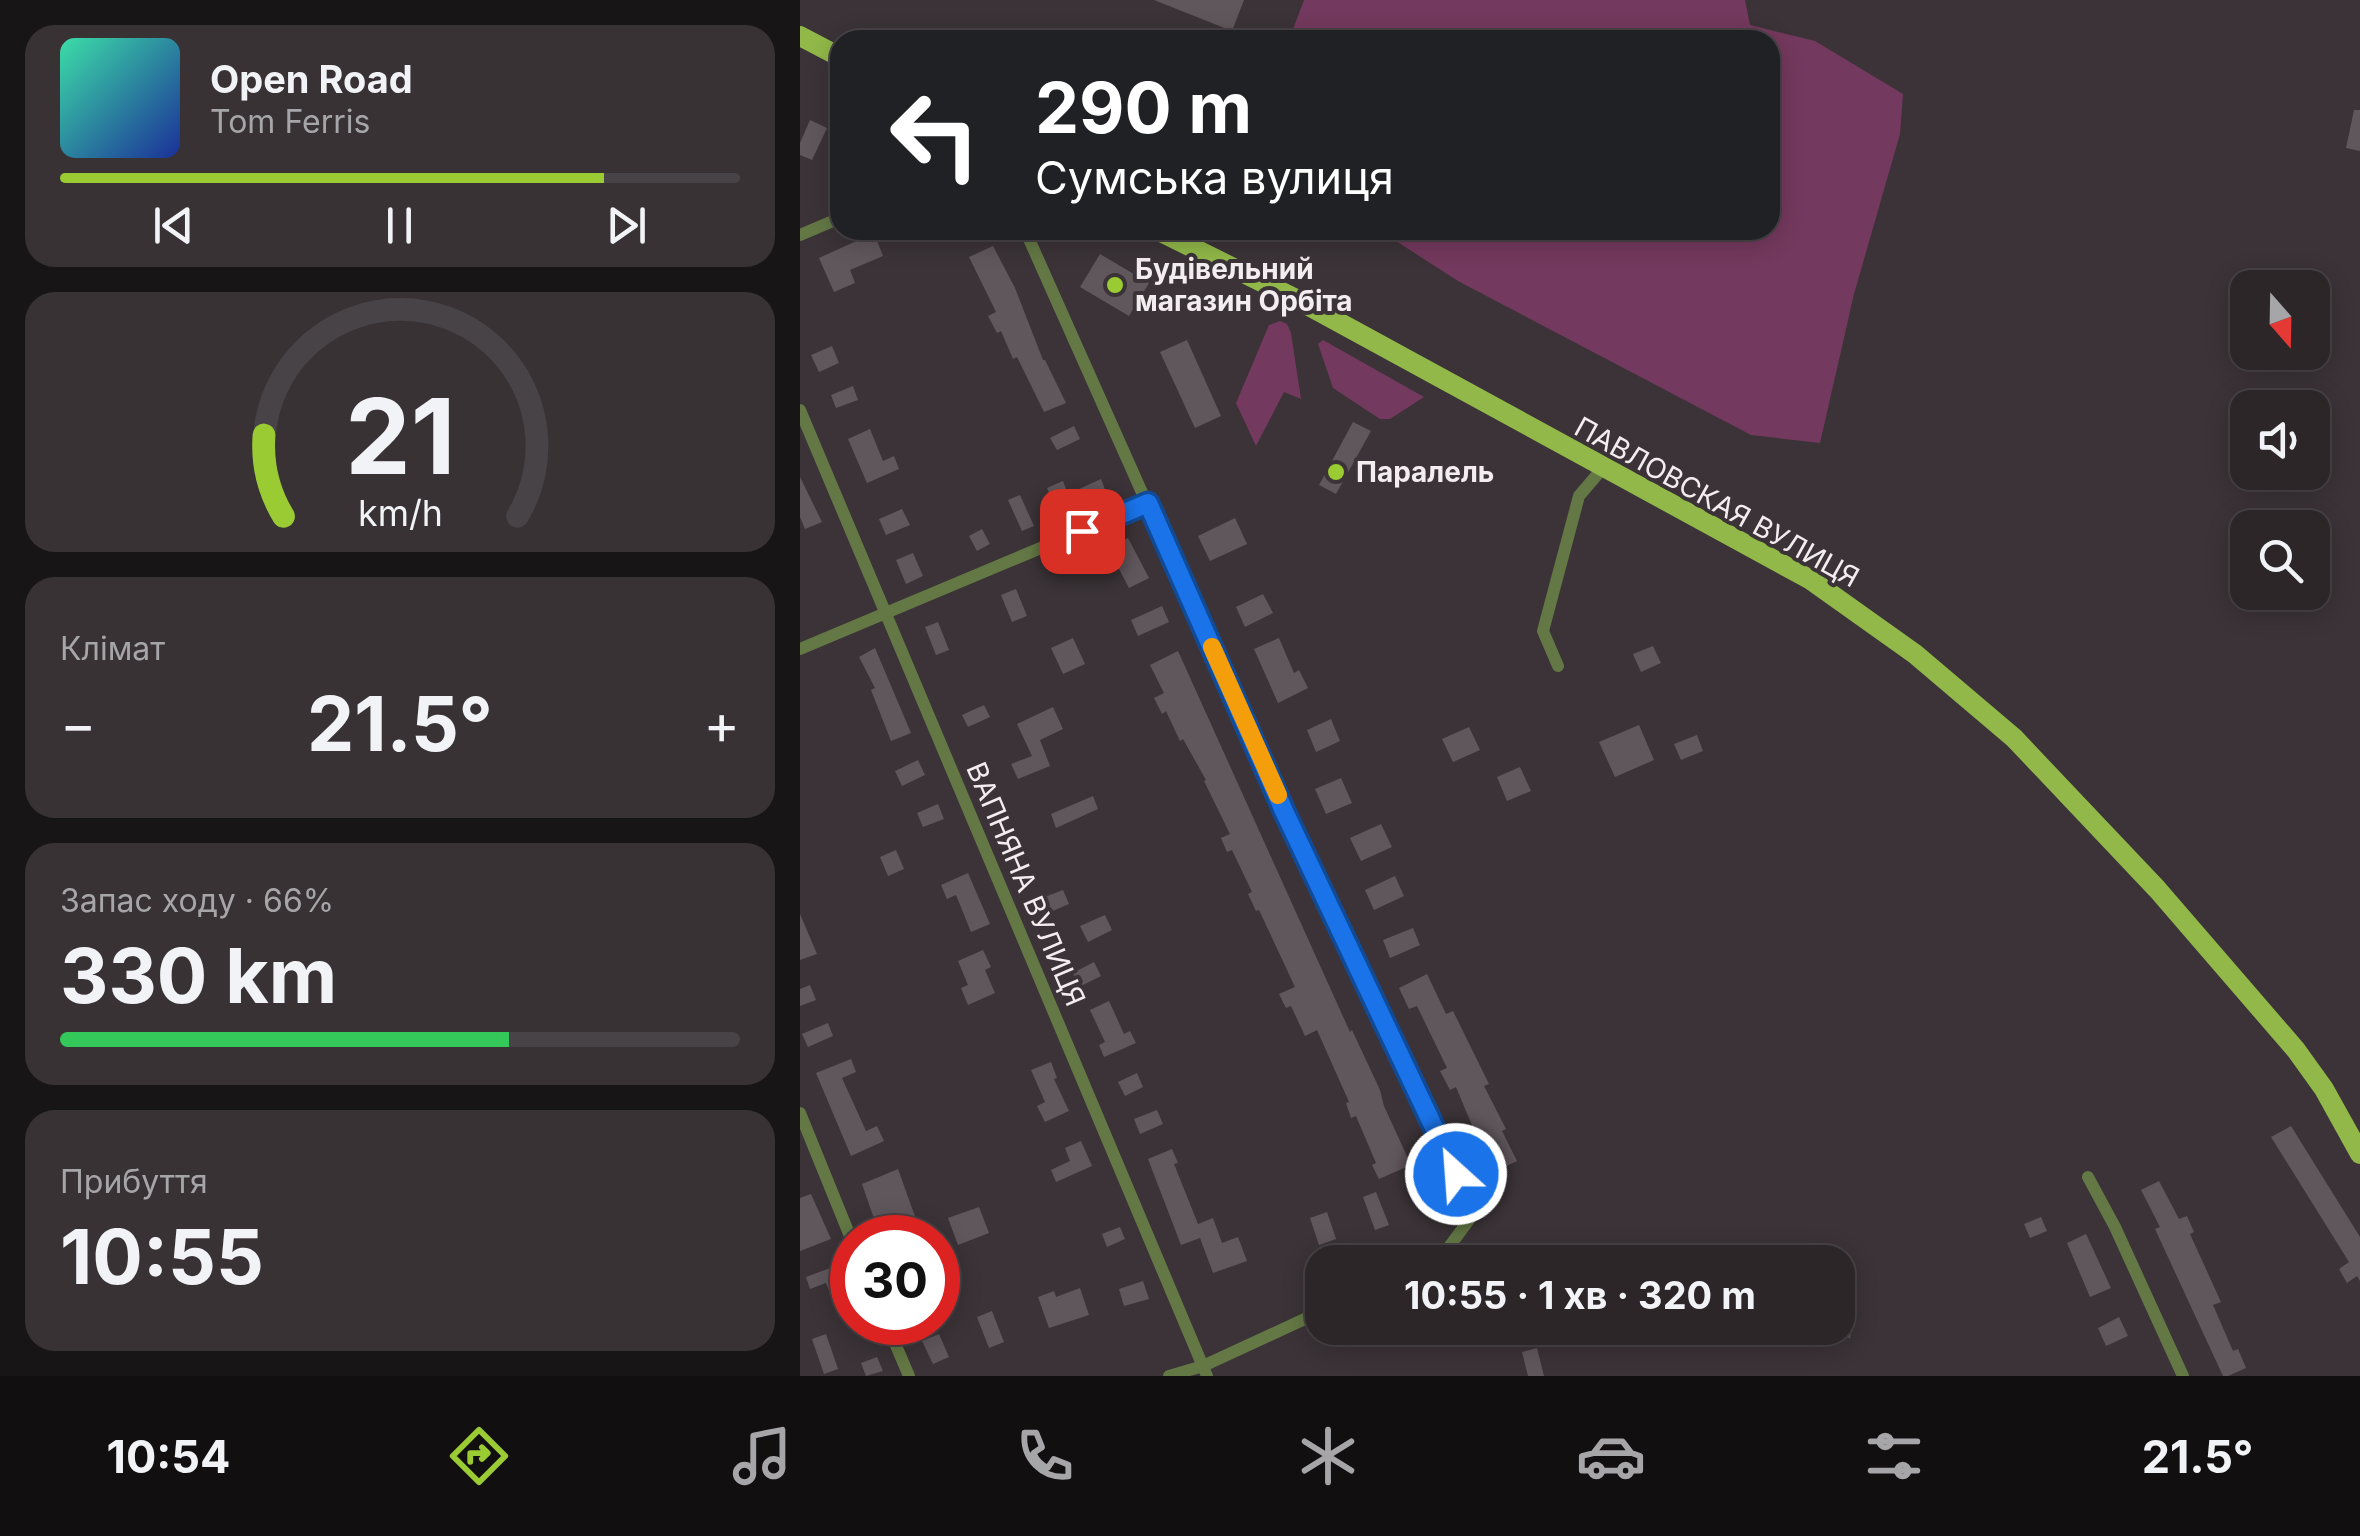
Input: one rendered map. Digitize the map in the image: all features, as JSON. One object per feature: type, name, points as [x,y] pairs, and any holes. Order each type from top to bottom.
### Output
[{"type":"main road","points":[[800,33],[830,51]]},
{"type":"main road","points":[[800,54],[830,56]]},
{"type":"main road","name":"ПАВЛОВСКАЯ ВУЛИЦЯ","points":[[1177,240],[1298,300],[1811,580],[1915,654],[2014,738],[2157,888],[2296,1050],[2360,1154]]},
{"type":"street","points":[[800,235],[830,222]]},
{"type":"street","points":[[1030,240],[1284,811],[1456,1174],[1469,1220],[1450,1245]]},
{"type":"street","name":"ВАПНЯНА ВУЛИЦЯ","points":[[800,410],[1205,1371]]},
{"type":"street","points":[[1558,666],[1542,631],[1579,496],[1602,469]]},
{"type":"street","points":[[800,649],[1148,503]]},
{"type":"street","points":[[800,1114],[841,1215]]},
{"type":"street","points":[[2088,1177],[2183,1376]]},
{"type":"street","points":[[1168,1376],[1205,1371],[1305,1320]]},
{"type":"street","points":[[896,1345],[909,1376]]},
{"type":"shaded area","points":[[1304,0],[1745,0],[1750,25],[1770,30],[1293,30]]},
{"type":"shaded area","points":[[1780,32],[1815,41],[1903,94],[1900,134],[1854,294],[1820,443],[1751,435],[1458,281],[1394,240],[1780,240]]},
{"type":"shaded area","points":[[1280,321],[1287,324],[1291,333],[1301,399],[1284,392],[1256,446],[1236,403],[1269,325]]},
{"type":"shaded area","points":[[1323,340],[1424,397],[1390,419],[1380,419],[1333,388],[1318,344]]},
{"type":"building","points":[[1154,0],[1244,0],[1229,30]]},
{"type":"building","points":[[2354,110],[2360,110],[2360,151],[2346,148]]},
{"type":"building","points":[[810,120],[827,128],[812,160],[800,155],[800,143]]},
{"type":"building","points":[[859,240],[877,240],[883,256],[850,270],[855,283],[834,292],[819,258]]},
{"type":"building","points":[[993,246],[1066,403],[1044,412],[1017,357],[1013,359],[1001,331],[997,333],[988,316],[996,312],[969,257]]},
{"type":"building","name":"Будівельний магазин Орбіта","points":[[1100,254],[1149,283],[1129,316],[1080,287]]},
{"type":"building","points":[[1187,340],[1221,416],[1195,428],[1160,352]]},
{"type":"building","points":[[832,346],[839,363],[819,372],[811,355]]},
{"type":"building","points":[[853,386],[858,400],[836,408],[831,395]]},
{"type":"building","points":[[1353,422],[1371,431],[1336,494],[1319,485]]},
{"type":"building","points":[[1074,426],[1080,439],[1057,450],[1050,438]]},
{"type":"building","points":[[870,429],[883,461],[894,456],[899,469],[867,483],[848,439]]},
{"type":"building","points":[[800,477],[822,522],[805,529],[800,517]]},
{"type":"building","points":[[1101,479],[1106,492],[1059,516],[1047,488],[1063,481],[1068,494]]},
{"type":"building","points":[[1020,495],[1034,526],[1022,531],[1008,500]]},
{"type":"building","points":[[902,509],[910,525],[886,535],[879,519]]},
{"type":"building","points":[[1235,518],[1247,544],[1210,561],[1198,536]]},
{"type":"building","points":[[982,529],[990,544],[977,551],[969,536]]},
{"type":"building","points":[[1128,538],[1149,578],[1129,588],[1108,548]]},
{"type":"building","points":[[913,553],[923,576],[906,584],[896,560]]},
{"type":"building","points":[[1016,589],[1027,616],[1012,622],[1001,595]]},
{"type":"building","points":[[1263,594],[1273,613],[1245,627],[1236,607]]},
{"type":"building","points":[[1162,606],[1169,622],[1138,636],[1131,620]]},
{"type":"building","points":[[938,622],[949,650],[936,655],[925,627]]},
{"type":"building","points":[[1073,638],[1085,664],[1063,674],[1051,648]]},
{"type":"building","points":[[1279,638],[1294,673],[1299,670],[1308,688],[1278,703],[1254,649]]},
{"type":"building","points":[[1653,646],[1661,663],[1641,672],[1633,654]]},
{"type":"building","points":[[875,648],[911,733],[891,741],[871,690],[875,688],[859,657]]},
{"type":"building","points":[[1178,651],[1411,1165],[1379,1179],[1372,1165],[1376,1163],[1356,1116],[1351,1118],[1346,1103],[1349,1102],[1317,1030],[1305,1036],[1291,1006],[1286,1008],[1279,994],[1295,987],[1248,894],[1252,892],[1232,850],[1227,852],[1221,838],[1230,834],[1206,780],[1166,711],[1162,714],[1154,698],[1164,693],[1150,665]]},
{"type":"building","points":[[984,705],[990,717],[968,727],[962,715]]},
{"type":"building","points":[[1053,707],[1063,729],[1040,740],[1050,766],[1018,779],[1011,764],[1032,756],[1017,724]]},
{"type":"building","points":[[1331,719],[1340,741],[1316,752],[1307,730]]},
{"type":"building","points":[[1639,725],[1654,760],[1615,777],[1599,742]]},
{"type":"building","points":[[1469,727],[1480,750],[1453,762],[1442,739]]},
{"type":"building","points":[[1697,735],[1703,751],[1681,760],[1674,744]]},
{"type":"building","points":[[918,760],[925,775],[902,786],[895,771]]},
{"type":"building","points":[[1520,767],[1531,791],[1507,801],[1497,777]]},
{"type":"building","points":[[1341,778],[1352,803],[1326,814],[1315,789]]},
{"type":"building","points":[[1093,796],[1098,809],[1056,828],[1051,814]]},
{"type":"building","points":[[938,804],[944,819],[923,827],[917,813]]},
{"type":"building","points":[[1381,824],[1392,847],[1361,861],[1350,838]]},
{"type":"building","points":[[896,850],[904,869],[888,876],[880,857]]},
{"type":"building","points":[[968,873],[990,924],[971,932],[956,895],[947,899],[941,885]]},
{"type":"building","points":[[1395,876],[1404,896],[1374,910],[1365,890]]},
{"type":"building","points":[[1063,890],[1069,904],[1048,913],[1042,898]]},
{"type":"building","points":[[800,914],[817,954],[800,960]]},
{"type":"building","points":[[1105,915],[1112,930],[1088,942],[1080,926]]},
{"type":"building","points":[[1413,928],[1420,945],[1390,958],[1383,940]]},
{"type":"building","points":[[983,950],[991,967],[985,970],[995,993],[968,1005],[961,988],[968,985],[958,961]]},
{"type":"building","points":[[1094,962],[1101,976],[1079,987],[1073,973]]},
{"type":"building","points":[[1427,974],[1446,1014],[1453,1011],[1489,1084],[1484,1086],[1517,1161],[1492,1173],[1456,1087],[1450,1090],[1440,1071],[1447,1068],[1417,1006],[1409,1009],[1399,988]]},
{"type":"building","points":[[810,985],[816,1000],[800,1006],[800,989]]},
{"type":"building","points":[[1109,1001],[1124,1034],[1130,1031],[1136,1043],[1104,1057],[1099,1045],[1105,1042],[1090,1010]]},
{"type":"building","points":[[828,1023],[833,1036],[808,1047],[802,1034]]},
{"type":"building","points":[[851,1059],[856,1072],[842,1078],[866,1131],[877,1126],[884,1141],[851,1156],[816,1073]]},
{"type":"building","points":[[1051,1062],[1057,1078],[1054,1079],[1069,1111],[1045,1122],[1037,1106],[1045,1102],[1031,1070]]},
{"type":"building","points":[[1137,1073],[1143,1087],[1125,1096],[1118,1082]]},
{"type":"building","points":[[1157,1110],[1163,1124],[1140,1134],[1134,1119]]},
{"type":"building","points":[[2291,1126],[2360,1237],[2360,1281],[2357,1276],[2347,1283],[2339,1269],[2349,1262],[2271,1137]]},
{"type":"building","points":[[1081,1141],[1092,1166],[1056,1182],[1051,1170],[1070,1161],[1065,1148]]},
{"type":"building","points":[[1172,1149],[1178,1163],[1174,1164],[1198,1224],[1213,1218],[1222,1243],[1238,1237],[1247,1261],[1213,1273],[1200,1238],[1181,1245],[1148,1159]]},
{"type":"building","points":[[898,1169],[914,1215],[873,1215],[862,1184]]},
{"type":"building","points":[[2159,1181],[2179,1219],[2187,1216],[2194,1232],[2190,1234],[2221,1302],[2213,1305],[2233,1351],[2238,1349],[2246,1368],[2228,1376],[2223,1376],[2141,1190]]},
{"type":"building","points":[[1376,1192],[1389,1225],[1375,1230],[1363,1197]]},
{"type":"building","points":[[811,1194],[830,1239],[800,1251],[800,1198]]},
{"type":"building","points":[[979,1207],[989,1233],[960,1244],[960,1215],[956,1215]]},
{"type":"building","points":[[1327,1212],[1336,1239],[1319,1245],[1310,1218]]},
{"type":"building","points":[[2041,1217],[2047,1231],[2030,1238],[2024,1224]]},
{"type":"building","points":[[1120,1227],[1125,1239],[1107,1247],[1102,1234]]},
{"type":"building","points":[[2086,1234],[2111,1288],[2090,1297],[2067,1243]]},
{"type":"building","points":[[830,1268],[830,1293],[826,1283],[810,1289],[806,1277]]},
{"type":"building","points":[[1143,1281],[1149,1299],[1124,1306],[1119,1289]]},
{"type":"building","points":[[1080,1288],[1089,1315],[1049,1328],[1038,1297],[1054,1291],[1056,1297]]},
{"type":"building","points":[[992,1311],[1004,1342],[989,1348],[977,1317]]},
{"type":"building","points":[[2119,1317],[2128,1336],[2106,1346],[2098,1328]]},
{"type":"building","points":[[826,1334],[838,1369],[824,1374],[812,1339]]},
{"type":"building","points":[[924,1345],[944,1345],[949,1357],[933,1364]]},
{"type":"building","points":[[1537,1348],[1544,1376],[1528,1376],[1522,1352]]},
{"type":"building","points":[[877,1357],[883,1371],[866,1376],[861,1363]]},
{"type":"slow traffic","points":[[1212,647],[1278,795]]},
{"type":"place","name":"Будівельний магазин Орбіта","points":[[1115,285]]},
{"type":"place","name":"Паралель","points":[[1336,472]]},
{"type":"route","points":[[1082,531],[1148,503],[1284,811],[1456,1174]]}]
